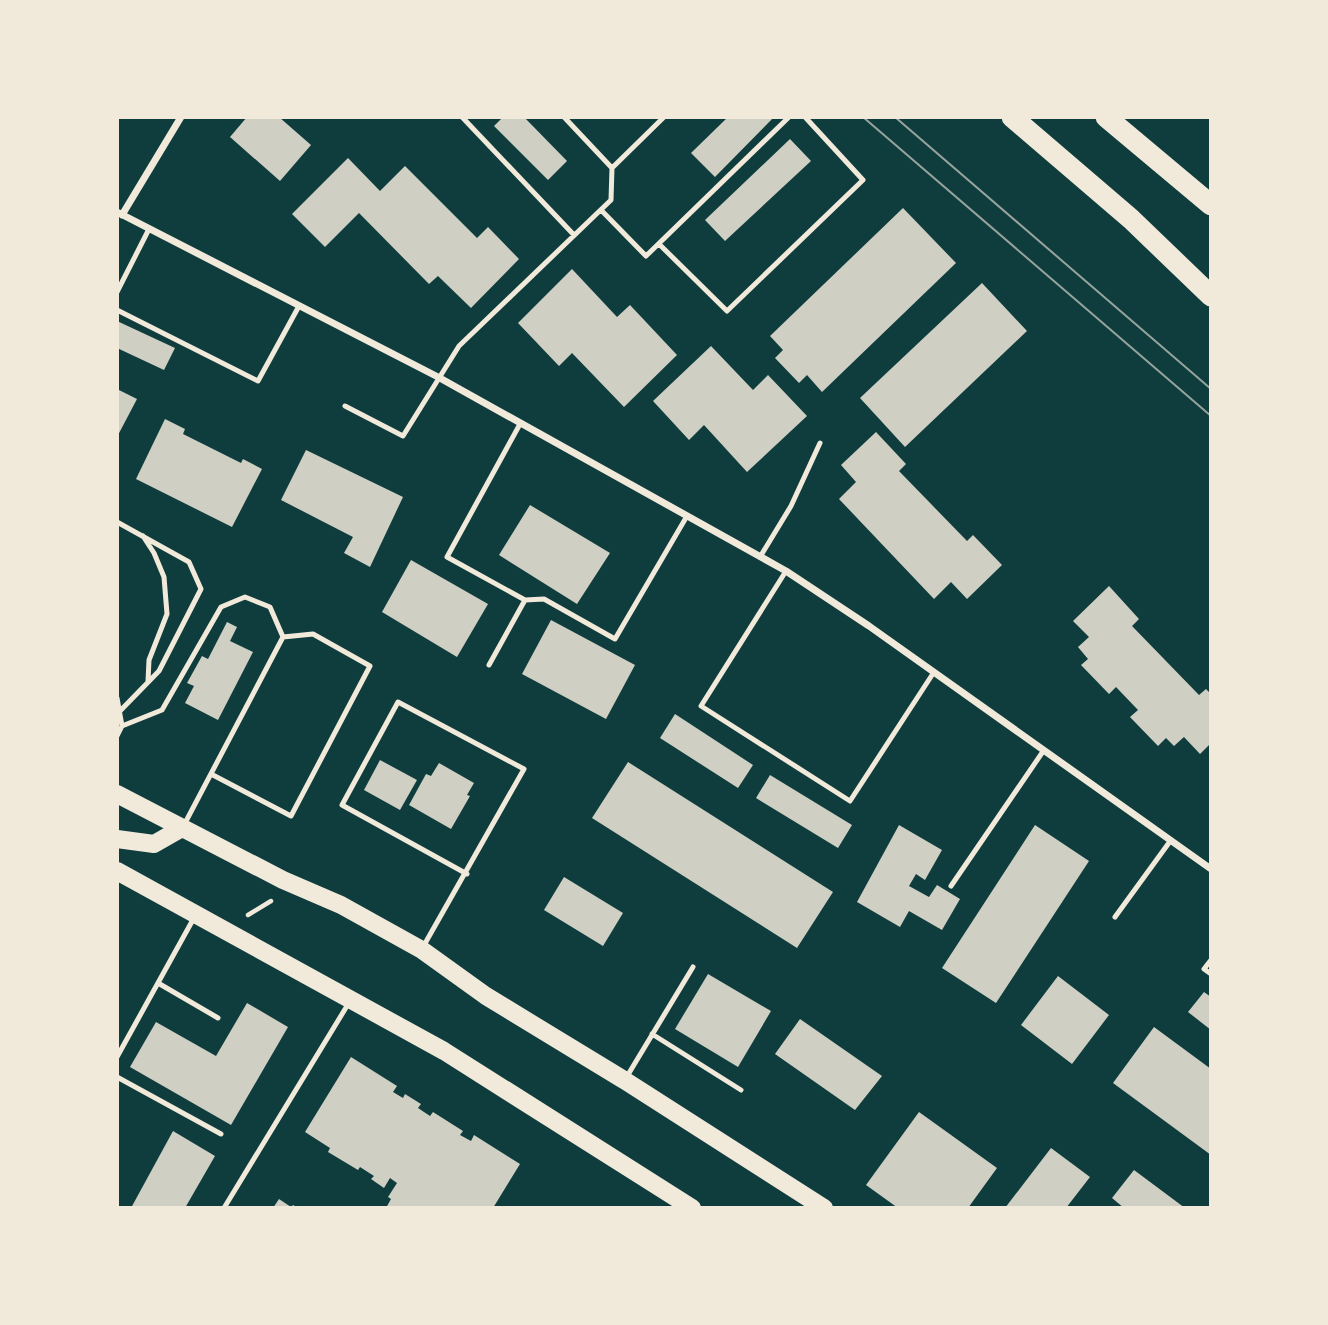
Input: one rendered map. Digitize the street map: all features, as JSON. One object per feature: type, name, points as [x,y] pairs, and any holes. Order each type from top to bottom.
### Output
[{"type":"highway","points":[[1012,117],[1131,219],[1211,296]]},
{"type":"highway","points":[[1106,117],[1211,205]]},
{"type":"main road","points":[[117,794],[283,880],[341,905],[422,950],[486,996],[624,1080],[824,1208]]},
{"type":"main road","points":[[117,839],[154,844],[182,828]]},
{"type":"main road","points":[[117,871],[444,1051],[692,1208]]},
{"type":"street","points":[[181,117],[120,213],[438,377],[786,571],[934,672],[1211,869]]},
{"type":"lane","points":[[462,117],[574,236]]},
{"type":"lane","points":[[564,117],[612,168]]},
{"type":"lane","points":[[345,406],[403,436],[459,346],[611,200],[612,168],[664,117]]},
{"type":"lane","points":[[601,210],[646,256],[789,117]]},
{"type":"lane","points":[[659,244],[727,312],[863,180],[805,117]]},
{"type":"lane","points":[[117,292],[149,229]]},
{"type":"lane","points":[[117,310],[258,381],[299,306]]},
{"type":"lane","points":[[520,424],[447,557],[525,600],[544,599],[615,639],[687,516]]},
{"type":"lane","points":[[760,557],[791,506],[820,443]]},
{"type":"lane","points":[[117,522],[189,562],[201,589],[159,671],[120,711]]},
{"type":"lane","points":[[142,535],[154,553],[164,577],[167,614],[149,660],[148,681]]},
{"type":"lane","points":[[786,571],[701,706],[849,801],[934,672]]},
{"type":"lane","points":[[122,726],[162,709],[220,607],[244,597],[270,607],[283,637]]},
{"type":"lane","points":[[489,665],[525,600]]},
{"type":"lane","points":[[211,774],[291,816],[370,666],[313,634],[283,637]]},
{"type":"lane","points":[[182,828],[283,637]]},
{"type":"lane","points":[[117,698],[122,726],[117,736]]},
{"type":"lane","points":[[422,950],[440,914],[467,874],[524,769],[398,702],[342,804],[467,874]]},
{"type":"lane","points":[[951,886],[1044,750]]},
{"type":"lane","points":[[1115,917],[1171,840]]},
{"type":"lane","points":[[117,1057],[197,914]]},
{"type":"lane","points":[[1211,960],[1204,969],[1211,974]]},
{"type":"lane","points":[[624,1080],[693,967]]},
{"type":"lane","points":[[158,983],[218,1018]]},
{"type":"lane","points":[[224,1208],[352,998]]},
{"type":"lane","points":[[652,1034],[741,1090]]},
{"type":"lane","points":[[117,1077],[221,1134]]},
{"type":"path","points":[[248,915],[271,901]]},
{"type":"building","points":[[247,117],[279,117],[311,145],[280,181],[230,137]]},
{"type":"building","points":[[503,117],[524,117],[567,161],[548,180],[494,126]]},
{"type":"building","points":[[728,117],[774,117],[715,177],[691,153]]},
{"type":"building","points":[[790,139],[811,161],[725,241],[705,220]]},
{"type":"building","points":[[348,158],[380,191],[405,166],[477,238],[488,227],[519,259],[471,308],[438,276],[429,284],[359,213],[325,247],[292,214]]},
{"type":"building","points":[[903,208],[956,263],[822,392],[807,375],[799,383],[775,358],[783,350],[770,336]]},
{"type":"building","points":[[572,269],[617,317],[630,305],[677,355],[624,407],[572,353],[559,366],[518,323]]},
{"type":"building","points":[[982,283],[1027,331],[905,447],[860,398]]},
{"type":"building","points":[[117,321],[175,348],[164,370],[117,348]]},
{"type":"building","points":[[711,346],[753,390],[768,375],[807,416],[747,472],[704,425],[689,440],[653,401]]},
{"type":"building","points":[[117,389],[137,399],[117,437]]},
{"type":"building","points":[[165,419],[185,429],[183,434],[241,463],[243,459],[262,469],[232,527],[136,479]]},
{"type":"building","points":[[876,432],[906,464],[899,471],[967,541],[973,535],[1002,565],[967,599],[951,582],[934,599],[839,499],[856,482],[841,465]]},
{"type":"building","points":[[306,450],[403,497],[370,567],[344,553],[353,537],[281,500]]},
{"type":"building","points":[[530,505],[610,553],[577,604],[499,555]]},
{"type":"building","points":[[411,560],[488,604],[457,657],[382,612]]},
{"type":"building","points":[[1109,586],[1139,619],[1132,626],[1199,695],[1206,689],[1211,694],[1211,743],[1200,754],[1184,737],[1174,746],[1166,738],[1158,746],[1130,717],[1138,710],[1116,687],[1109,694],[1081,665],[1088,659],[1078,647],[1089,637],[1073,621]]},
{"type":"building","points":[[551,620],[635,665],[606,719],[522,674]]},
{"type":"building","points":[[227,622],[237,627],[230,641],[253,652],[218,720],[185,703],[194,686],[187,683],[202,656],[208,659]]},
{"type":"building","points":[[675,714],[753,765],[738,788],[660,738]]},
{"type":"building","points":[[380,760],[417,780],[400,810],[364,790]]},
{"type":"building","points":[[628,762],[833,892],[797,948],[592,818]]},
{"type":"building","points":[[439,763],[474,783],[467,795],[470,796],[451,829],[409,805],[426,774],[431,776]]},
{"type":"building","points":[[770,775],[852,825],[838,848],[756,798]]},
{"type":"building","points":[[899,825],[942,850],[925,880],[916,874],[909,886],[929,897],[937,885],[960,899],[942,930],[909,911],[900,927],[857,902]]},
{"type":"building","points":[[1035,825],[1089,861],[996,1003],[942,968]]},
{"type":"building","points":[[564,877],[623,913],[603,946],[544,910]]},
{"type":"building","points":[[708,974],[771,1011],[738,1067],[675,1029]]},
{"type":"building","points":[[1058,976],[1109,1015],[1072,1064],[1021,1025]]},
{"type":"building","points":[[1204,992],[1211,997],[1211,1030],[1188,1012]]},
{"type":"building","points":[[247,1003],[288,1027],[231,1125],[130,1067],[156,1022],[216,1056]]},
{"type":"building","points":[[800,1019],[882,1076],[855,1110],[775,1054]]},
{"type":"building","points":[[1154,1027],[1211,1069],[1211,1155],[1113,1083]]},
{"type":"building","points":[[351,1057],[397,1086],[393,1092],[403,1098],[405,1094],[421,1104],[418,1108],[430,1116],[433,1112],[463,1131],[460,1135],[471,1141],[474,1135],[520,1164],[493,1208],[386,1208],[391,1199],[388,1197],[397,1183],[390,1178],[384,1188],[371,1179],[374,1176],[328,1152],[330,1148],[305,1132]]},
{"type":"building","points":[[919,1112],[997,1168],[968,1208],[898,1208],[866,1185]]},
{"type":"building","points":[[173,1131],[215,1156],[185,1208],[131,1208]]},
{"type":"building","points":[[1051,1148],[1090,1177],[1066,1208],[1005,1208]]},
{"type":"building","points":[[1134,1170],[1185,1208],[1124,1208],[1112,1198]]},
{"type":"building","points":[[279,1199],[291,1207],[293,1205],[298,1208],[273,1208]]},
{"type":"tram line","points":[[863,117],[1211,416]]},
{"type":"tram line","points":[[895,117],[1211,389]]}]
